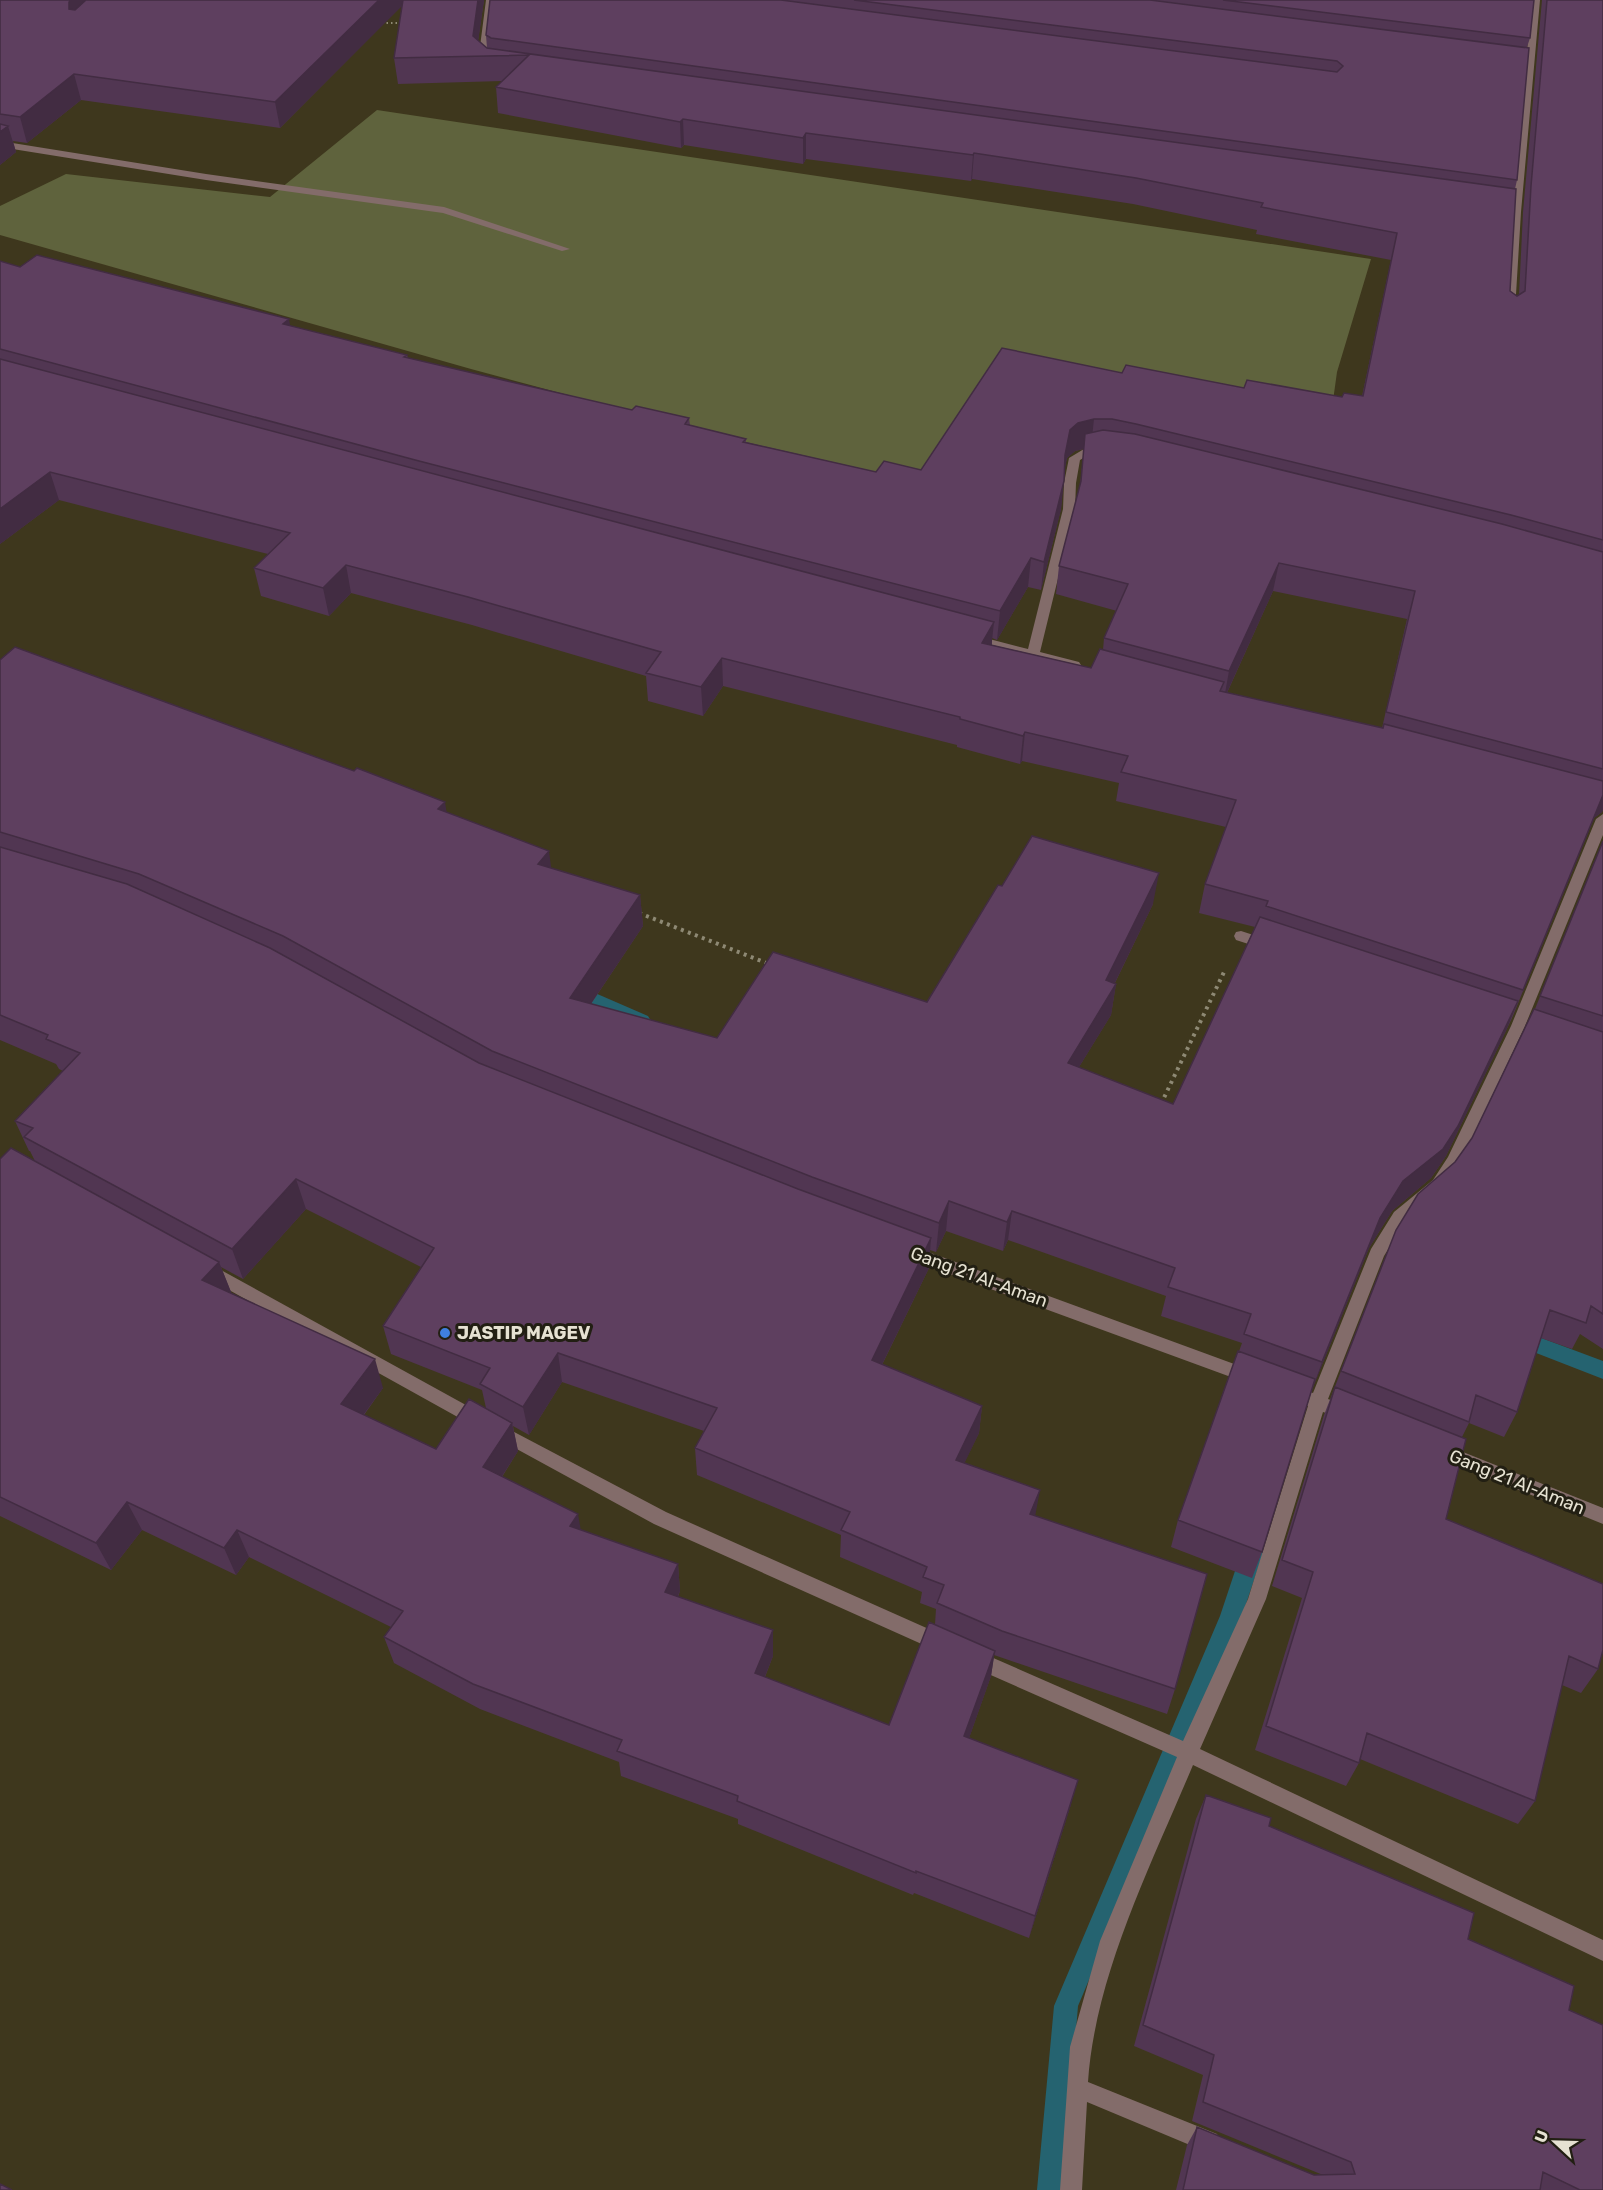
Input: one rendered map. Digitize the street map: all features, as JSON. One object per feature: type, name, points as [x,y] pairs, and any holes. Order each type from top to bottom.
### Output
[{"type":"street","points":[[490,0],[482,62],[490,68]]},
{"type":"street","points":[[1510,318],[1516,212],[1536,0]]},
{"type":"street","points":[[1517,67],[1529,69]]},
{"type":"street","points":[[0,144],[206,177],[444,210],[565,249]]},
{"type":"street","points":[[1504,210],[1516,212]]},
{"type":"street","points":[[1033,654],[1059,560],[1069,509],[1070,483],[1075,458],[1088,451],[1114,452]]},
{"type":"street","points":[[965,636],[1090,669]]},
{"type":"street","points":[[1071,2190],[1080,2047],[1110,1941],[1185,1752],[1257,1599],[1315,1401],[1377,1254],[1400,1216],[1438,1184],[1454,1160],[1518,1026],[1603,819]]},
{"type":"street","points":[[1241,936],[1285,951]]},
{"type":"street","name":"Gang 21 Al-Aman","points":[[894,1246],[1362,1420]]},
{"type":"street","points":[[198,1264],[660,1518],[1185,1752],[1603,1951]]},
{"type":"street","name":"Gang 21 Al-Aman","points":[[1428,1446],[1603,1516]]},
{"type":"street","points":[[1076,2087],[1231,2151]]},
{"type":"path","points":[[374,23],[405,23]]},
{"type":"path","points":[[632,910],[776,967]]},
{"type":"path","points":[[1156,1114],[1241,936]]},
{"type":"green space","points":[[377,110],[1371,259],[1337,372],[1332,408],[1007,358],[911,487],[471,369],[0,235],[0,206],[66,174],[270,197]]},
{"type":"building","points":[[0,0],[71,0],[69,9],[75,10],[86,0],[379,0],[275,102],[74,74],[20,117],[0,114]]},
{"type":"building","points":[[403,0],[478,0],[473,36],[487,48],[1516,189],[1510,291],[1517,296],[1525,291],[1531,186],[1547,0],[1603,0],[1603,540],[1511,515],[1136,424],[1112,419],[1094,419],[1078,423],[1070,430],[1065,455],[1064,481],[1044,562],[1031,558],[1000,611],[419,461],[0,349],[0,261],[20,267],[37,255],[289,319],[283,324],[407,355],[404,357],[632,410],[636,406],[689,418],[685,424],[746,439],[743,442],[876,472],[884,461],[921,470],[1002,348],[1122,373],[1126,365],[1244,388],[1247,380],[1342,397],[1344,393],[1363,396],[1397,233],[1261,207],[1263,203],[1136,178],[974,153],[973,155],[806,133],[803,138],[683,119],[680,122],[496,87],[529,55],[394,58]]},
{"type":"building","points":[[490,0],[781,0],[1337,72],[1343,66],[1337,61],[854,0],[1150,0],[1529,48],[1517,180],[491,38],[486,35]]},
{"type":"building","points":[[1223,0],[1534,0],[1530,38]]},
{"type":"building","points":[[0,124],[8,126],[0,132]]},
{"type":"building","points":[[0,359],[994,622],[982,643],[1091,668],[1100,649],[1224,682],[1220,691],[1383,728],[1384,724],[1603,781],[1603,795],[1523,990],[1266,906],[1268,901],[1205,884],[1236,800],[1121,772],[1128,756],[1025,732],[1023,736],[960,719],[960,717],[722,658],[701,687],[646,673],[661,652],[346,565],[323,588],[254,568],[290,533],[50,472],[0,509]]},
{"type":"building","points":[[1103,430],[1135,434],[1502,524],[1603,552],[1603,769],[1386,712],[1415,591],[1279,563],[1229,671],[1104,638],[1128,584],[1059,566],[1081,481],[1085,434]]},
{"type":"building","points":[[15,647],[354,771],[357,768],[445,802],[438,809],[549,851],[538,864],[640,895],[570,998],[717,1038],[773,952],[927,1002],[998,885],[1002,886],[1032,836],[1159,873],[1106,980],[1116,984],[1068,1063],[1173,1104],[1260,917],[1518,1001],[1458,1126],[1443,1149],[1403,1181],[1380,1218],[1322,1362],[1244,1334],[1251,1314],[1168,1287],[1175,1268],[1012,1211],[1007,1222],[949,1201],[939,1223],[812,1177],[492,1051],[283,936],[139,874],[0,832],[0,660]]},
{"type":"building","points":[[1603,841],[1603,1016],[1540,996]]},
{"type":"building","points":[[0,847],[127,884],[270,948],[479,1063],[798,1189],[931,1238],[872,1360],[982,1406],[956,1460],[1040,1490],[1030,1514],[1207,1574],[1175,1689],[1002,1631],[937,1603],[944,1585],[923,1577],[927,1567],[841,1530],[850,1512],[695,1448],[717,1408],[558,1353],[523,1407],[480,1384],[490,1368],[383,1326],[434,1248],[296,1179],[232,1249],[24,1137],[33,1128],[15,1121],[80,1053],[46,1039],[48,1035],[0,1015]]},
{"type":"building","points":[[1534,1009],[1603,1032],[1603,1314],[1591,1306],[1586,1323],[1550,1310],[1517,1412],[1476,1395],[1469,1422],[1341,1371],[1396,1230],[1418,1194],[1455,1162],[1472,1138]]},
{"type":"building","points":[[11,1148],[219,1262],[202,1280],[375,1359],[341,1404],[436,1449],[469,1399],[512,1423],[483,1467],[578,1514],[570,1526],[678,1564],[665,1592],[773,1630],[755,1673],[889,1725],[929,1622],[995,1651],[964,1736],[1078,1780],[1035,1916],[916,1871],[916,1873],[737,1801],[738,1796],[617,1751],[622,1740],[473,1684],[384,1637],[403,1611],[237,1530],[224,1548],[127,1502],[96,1543],[0,1497],[0,1159]]},
{"type":"building","points":[[1238,1351],[1315,1379],[1262,1552],[1178,1520]]},
{"type":"building","points":[[1335,1387],[1466,1439],[1446,1519],[1603,1584],[1603,1650],[1598,1669],[1569,1656],[1535,1801],[1367,1733],[1359,1763],[1266,1726],[1313,1572],[1282,1560]]},
{"type":"building","points":[[1206,1795],[1271,1818],[1269,1826],[1474,1913],[1468,1939],[1574,1986],[1569,2010],[1603,2025],[1603,2190],[1580,2190],[1543,2172],[1540,2190],[1183,2190],[1197,2127],[1314,2175],[1355,2174],[1351,2162],[1203,2102],[1214,2055],[1143,2025]]},
{"type":"building","points":[[0,2184],[12,2190],[0,2190]]},
{"type":"waterway","points":[[572,989],[642,1021]]},
{"type":"waterway","points":[[1515,1336],[1603,1370]]},
{"type":"waterway","points":[[1050,2190],[1066,2006],[1231,1616],[1252,1553]]},
{"type":"place","name":"JASTIP MAGEV","points":[[445,1333]]}]
